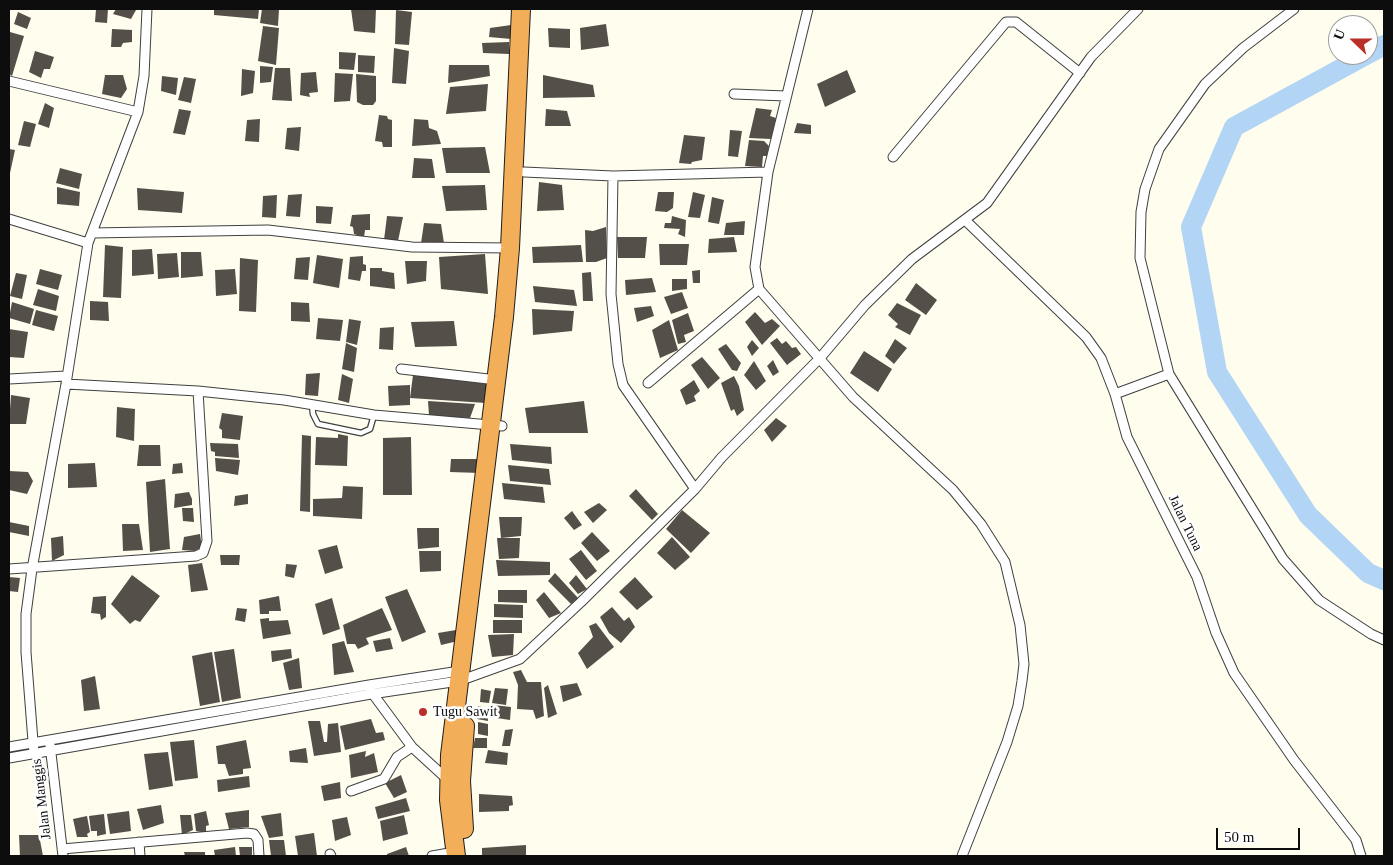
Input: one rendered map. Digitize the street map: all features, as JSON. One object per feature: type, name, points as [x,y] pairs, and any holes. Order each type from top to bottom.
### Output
[{"type":"highway","points":[[497,426],[497,380],[510,248],[521,9]]},
{"type":"highway","points":[[460,855],[448,780],[520,254],[533,9]]},
{"type":"highway","points":[[460,855],[463,676]]},
{"type":"street","points":[[34,754],[26,652],[26,614],[32,569],[66,380],[88,243],[138,112],[144,76],[146,9]]},
{"type":"street","points":[[808,9],[768,172],[755,267],[759,289],[853,397],[953,490],[981,524],[1005,562],[1020,625],[1024,664],[1018,706],[1008,742],[962,856]]},
{"type":"street","points":[[9,747],[49,739],[463,676],[510,664],[532,650],[695,489],[722,457],[820,358],[865,305],[912,259],[987,202],[1004,181],[1090,57],[1138,9]]},
{"type":"street","points":[[1294,9],[1243,48],[1205,84],[1159,149],[1145,189],[1141,212],[1140,258],[1169,374],[1284,559],[1318,600],[1370,634],[1384,640]]},
{"type":"street","points":[[894,157],[1006,22],[1016,22],[1080,73]]},
{"type":"street","points":[[9,81],[138,112]]},
{"type":"street","points":[[734,94],[786,96]]},
{"type":"street","points":[[524,172],[613,176],[768,172]]},
{"type":"street","points":[[613,176],[611,294],[618,364],[623,385],[695,489]]},
{"type":"street","points":[[9,219],[88,243]]},
{"type":"street","name":"Jalan Tuna","points":[[965,220],[1086,337],[1101,358],[1115,394],[1128,437],[1197,577],[1216,633],[1234,674],[1294,760],[1356,840],[1360,856]]},
{"type":"street","points":[[92,233],[268,230],[412,247],[510,248]]},
{"type":"street","points":[[648,383],[759,289]]},
{"type":"street","points":[[402,369],[497,380]]},
{"type":"street","points":[[1115,394],[1169,374]]},
{"type":"street","points":[[9,379],[66,380],[198,391],[312,404],[374,415],[497,426]]},
{"type":"street","points":[[9,569],[32,569],[203,554],[207,541],[198,391]]},
{"type":"street","points":[[370,689],[412,747],[448,780]]},
{"type":"street","points":[[9,758],[370,689]]},
{"type":"street","name":"Jalan Manggis","points":[[49,739],[63,853]]},
{"type":"street","points":[[351,792],[384,779],[397,757],[412,747]]},
{"type":"street","points":[[63,853],[139,842],[248,833],[254,834],[258,840],[259,856]]},
{"type":"street","points":[[139,842],[140,856]]},
{"type":"street","points":[[432,856],[460,855]]},
{"type":"lane","points":[[312,404],[312,414],[318,424],[361,433],[370,429],[374,415]]},
{"type":"building","points":[[96,9],[108,9],[107,23],[95,22]]},
{"type":"building","points":[[116,9],[136,10],[131,19],[113,14]]},
{"type":"building","points":[[214,9],[259,9],[258,19],[214,15]]},
{"type":"building","points":[[262,9],[279,9],[278,26],[260,23]]},
{"type":"building","points":[[351,9],[376,9],[375,33],[354,31]]},
{"type":"building","points":[[396,10],[412,12],[409,45],[395,44]]},
{"type":"building","points":[[18,12],[31,18],[27,29],[14,24]]},
{"type":"building","points":[[606,24],[609,46],[581,50],[580,28]]},
{"type":"building","points":[[511,25],[511,39],[489,37],[490,28]]},
{"type":"building","points":[[263,26],[279,28],[276,65],[258,61]]},
{"type":"building","points":[[548,28],[570,29],[570,48],[549,47]]},
{"type":"building","points":[[112,29],[132,30],[132,42],[123,43],[121,47],[111,47]]},
{"type":"building","points":[[10,32],[24,36],[12,76],[9,74]]},
{"type":"building","points":[[509,42],[509,54],[483,53],[482,43]]},
{"type":"building","points":[[394,48],[409,51],[406,84],[392,83]]},
{"type":"building","points":[[35,51],[54,57],[50,69],[44,69],[41,78],[29,72]]},
{"type":"building","points":[[339,52],[356,53],[354,70],[339,69]]},
{"type":"building","points":[[358,55],[375,56],[374,73],[358,72]]},
{"type":"building","points":[[449,65],[489,65],[490,76],[448,83]]},
{"type":"building","points":[[260,66],[273,67],[271,82],[260,83]]},
{"type":"building","points":[[275,68],[290,68],[292,101],[272,100]]},
{"type":"building","points":[[242,69],[255,71],[253,93],[241,96]]},
{"type":"building","points":[[847,70],[856,92],[825,107],[817,84]]},
{"type":"building","points":[[316,72],[318,92],[309,93],[310,97],[300,95],[301,73]]},
{"type":"building","points":[[335,73],[353,74],[350,101],[334,102]]},
{"type":"building","points":[[356,74],[376,76],[376,101],[373,105],[363,105],[357,102]]},
{"type":"building","points":[[105,75],[123,75],[127,89],[121,98],[102,94]]},
{"type":"building","points":[[543,75],[593,85],[595,97],[543,98]]},
{"type":"building","points":[[162,76],[178,78],[176,95],[161,91]]},
{"type":"building","points":[[184,77],[196,79],[191,103],[178,100]]},
{"type":"building","points":[[488,84],[486,111],[446,114],[450,87]]},
{"type":"building","points":[[45,103],[54,108],[49,128],[38,124]]},
{"type":"building","points":[[756,108],[772,110],[770,116],[776,118],[771,139],[749,138]]},
{"type":"building","points":[[179,109],[191,111],[185,135],[173,133]]},
{"type":"building","points":[[546,109],[567,111],[571,126],[545,126]]},
{"type":"building","points":[[379,115],[387,116],[388,119],[392,120],[392,147],[383,147],[382,142],[375,141]]},
{"type":"building","points":[[260,119],[259,142],[245,141],[247,120]]},
{"type":"building","points":[[414,119],[428,120],[429,128],[437,131],[441,144],[412,146]]},
{"type":"building","points":[[24,121],[36,124],[30,147],[18,145]]},
{"type":"building","points":[[797,123],[811,125],[811,134],[794,133]]},
{"type":"building","points":[[301,127],[299,151],[285,149],[287,128]]},
{"type":"building","points":[[730,130],[742,131],[738,157],[728,156]]},
{"type":"building","points":[[684,135],[705,137],[702,160],[692,162],[691,164],[679,163]]},
{"type":"building","points":[[749,140],[764,141],[769,146],[767,156],[763,156],[762,167],[745,166]]},
{"type":"building","points":[[485,147],[490,173],[446,173],[442,148]]},
{"type":"building","points":[[9,149],[15,150],[10,173],[9,173]]},
{"type":"building","points":[[414,158],[432,159],[435,178],[412,178]]},
{"type":"building","points":[[60,168],[82,174],[79,189],[56,183]]},
{"type":"building","points":[[539,182],[562,185],[564,210],[537,211]]},
{"type":"building","points":[[485,185],[487,210],[446,211],[442,186]]},
{"type":"building","points":[[57,187],[80,192],[79,206],[57,204]]},
{"type":"building","points":[[137,188],[184,192],[182,213],[138,210]]},
{"type":"building","points":[[658,192],[674,192],[673,208],[667,212],[655,211]]},
{"type":"building","points":[[693,192],[705,195],[700,218],[688,217]]},
{"type":"building","points":[[302,194],[300,217],[286,216],[288,195]]},
{"type":"building","points":[[277,195],[276,218],[262,217],[263,196]]},
{"type":"building","points":[[712,197],[724,200],[719,224],[708,222]]},
{"type":"building","points":[[316,206],[333,207],[331,224],[316,223]]},
{"type":"building","points":[[370,214],[370,230],[365,230],[364,237],[354,234],[353,227],[350,226],[352,215]]},
{"type":"building","points":[[387,216],[403,217],[398,241],[384,240]]},
{"type":"building","points":[[672,216],[686,220],[685,237],[678,234],[680,229],[664,228],[665,223],[671,223]]},
{"type":"building","points":[[745,221],[744,235],[724,235],[726,223]]},
{"type":"building","points":[[424,223],[441,224],[444,243],[421,243]]},
{"type":"building","points":[[606,227],[607,258],[596,262],[586,262],[585,230],[593,231]]},
{"type":"building","points":[[617,237],[647,237],[645,258],[618,258]]},
{"type":"building","points":[[734,237],[737,252],[708,253],[709,239]]},
{"type":"building","points":[[659,244],[689,244],[687,265],[660,265]]},
{"type":"building","points":[[105,245],[123,247],[121,298],[103,297]]},
{"type":"building","points":[[581,245],[583,262],[533,263],[532,247]]},
{"type":"building","points":[[152,249],[154,274],[132,276],[132,250]]},
{"type":"building","points":[[181,252],[201,252],[203,276],[181,278]]},
{"type":"building","points":[[177,253],[179,277],[158,279],[157,254]]},
{"type":"building","points":[[485,254],[488,294],[441,289],[439,257]]},
{"type":"building","points":[[317,255],[343,259],[339,288],[313,283]]},
{"type":"building","points":[[363,256],[363,264],[366,265],[366,271],[362,271],[360,281],[348,279],[350,257]]},
{"type":"building","points":[[310,257],[308,280],[294,279],[296,258]]},
{"type":"building","points":[[240,258],[258,260],[256,312],[239,311]]},
{"type":"building","points":[[405,261],[427,261],[426,281],[407,284]]},
{"type":"building","points":[[370,268],[382,268],[382,271],[394,273],[395,289],[370,286]]},
{"type":"building","points":[[40,269],[62,275],[58,290],[36,284]]},
{"type":"building","points":[[235,269],[237,294],[216,296],[215,270]]},
{"type":"building","points":[[700,270],[700,283],[693,283],[692,271]]},
{"type":"building","points":[[591,272],[593,301],[583,301],[582,273]]},
{"type":"building","points":[[16,273],[27,275],[22,299],[10,296]]},
{"type":"building","points":[[652,278],[656,292],[626,295],[625,280]]},
{"type":"building","points":[[672,279],[687,279],[687,289],[672,291]]},
{"type":"building","points":[[916,283],[937,300],[926,315],[905,300]]},
{"type":"building","points":[[533,286],[574,290],[577,306],[535,302]]},
{"type":"building","points":[[38,289],[59,296],[56,311],[33,305]]},
{"type":"building","points":[[682,292],[688,308],[671,314],[664,297]]},
{"type":"building","points":[[90,301],[108,302],[109,321],[90,320]]},
{"type":"building","points":[[12,302],[34,309],[30,324],[9,318]]},
{"type":"building","points":[[291,302],[309,303],[310,322],[291,321]]},
{"type":"building","points":[[897,303],[921,315],[910,335],[895,327],[898,324],[888,315]]},
{"type":"building","points":[[651,306],[654,316],[637,322],[634,308]]},
{"type":"building","points":[[532,309],[574,311],[572,331],[533,335]]},
{"type":"building","points":[[36,310],[58,316],[54,331],[32,325]]},
{"type":"building","points":[[755,312],[765,323],[772,319],[780,326],[762,345],[745,322]]},
{"type":"building","points":[[688,313],[694,331],[684,335],[686,342],[678,344],[672,320]]},
{"type":"building","points":[[318,318],[343,320],[340,341],[316,339]]},
{"type":"building","points":[[349,319],[361,321],[357,345],[346,342]]},
{"type":"building","points":[[669,320],[678,350],[660,358],[652,330]]},
{"type":"building","points":[[454,321],[457,346],[415,347],[411,322]]},
{"type":"building","points":[[394,327],[393,350],[379,349],[380,328]]},
{"type":"building","points":[[9,329],[28,332],[24,358],[9,357]]},
{"type":"building","points":[[777,338],[782,344],[786,341],[792,348],[796,347],[801,354],[787,365],[770,343]]},
{"type":"building","points":[[895,339],[907,348],[894,364],[885,356]]},
{"type":"building","points":[[752,340],[759,348],[752,356],[747,347]]},
{"type":"building","points":[[346,343],[357,348],[354,372],[342,369]]},
{"type":"building","points":[[726,344],[741,363],[737,371],[732,370],[718,349]]},
{"type":"building","points":[[864,351],[892,369],[878,392],[850,373]]},
{"type":"building","points":[[702,357],[720,378],[708,389],[691,365]]},
{"type":"building","points":[[773,360],[779,372],[773,376],[767,366]]},
{"type":"building","points":[[754,361],[766,381],[756,390],[744,375]]},
{"type":"building","points":[[320,373],[318,396],[305,395],[306,374]]},
{"type":"building","points":[[342,374],[353,379],[349,403],[338,400]]},
{"type":"building","points":[[413,375],[488,384],[486,403],[410,398]]},
{"type":"building","points":[[734,376],[739,386],[744,410],[737,416],[734,409],[731,411],[721,383]]},
{"type":"building","points":[[694,380],[700,391],[694,396],[696,401],[686,405],[680,390]]},
{"type":"building","points":[[410,385],[410,405],[389,406],[388,386]]},
{"type":"building","points":[[11,395],[30,398],[26,424],[9,424]]},
{"type":"building","points":[[428,401],[475,404],[470,418],[429,416]]},
{"type":"building","points":[[584,401],[588,433],[529,433],[525,408]]},
{"type":"building","points":[[117,407],[135,409],[134,441],[116,437]]},
{"type":"building","points":[[222,413],[243,416],[240,440],[222,438],[222,430],[219,428]]},
{"type":"building","points":[[776,418],[787,426],[772,442],[764,430]]},
{"type":"building","points":[[338,434],[348,436],[347,466],[315,465],[316,437],[338,438]]},
{"type":"building","points":[[302,435],[311,436],[310,512],[300,511]]},
{"type":"building","points":[[411,437],[412,495],[383,495],[383,438]]},
{"type":"building","points":[[210,443],[238,444],[239,458],[215,456],[215,452],[211,451]]},
{"type":"building","points":[[510,444],[551,447],[552,464],[512,460]]},
{"type":"building","points":[[139,445],[160,445],[161,466],[137,466]]},
{"type":"building","points":[[215,458],[240,460],[238,475],[216,471]]},
{"type":"building","points":[[451,459],[479,459],[480,473],[450,472]]},
{"type":"building","points":[[95,463],[97,487],[68,488],[68,464]]},
{"type":"building","points":[[182,463],[183,473],[172,474],[173,464]]},
{"type":"building","points":[[508,465],[549,469],[551,485],[510,481]]},
{"type":"building","points":[[9,471],[28,472],[33,481],[27,494],[9,490]]},
{"type":"building","points":[[165,479],[170,549],[150,552],[146,482]]},
{"type":"building","points":[[502,483],[543,487],[545,503],[504,499]]},
{"type":"building","points":[[343,486],[363,487],[362,519],[313,516],[313,499],[342,498]]},
{"type":"building","points":[[636,489],[658,514],[652,520],[629,496]]},
{"type":"building","points":[[189,492],[192,505],[174,508],[175,494]]},
{"type":"building","points":[[248,494],[248,504],[234,506],[235,496]]},
{"type":"building","points":[[599,503],[607,510],[593,523],[584,512]]},
{"type":"building","points":[[182,508],[193,508],[194,522],[183,521]]},
{"type":"building","points":[[682,510],[710,533],[691,553],[666,529]]},
{"type":"building","points":[[572,511],[582,525],[574,530],[564,518]]},
{"type":"building","points":[[499,517],[522,517],[521,536],[501,538]]},
{"type":"building","points":[[9,522],[29,526],[29,536],[9,532]]},
{"type":"building","points":[[122,524],[139,524],[143,550],[123,551]]},
{"type":"building","points":[[417,528],[439,528],[439,547],[418,549]]},
{"type":"building","points":[[592,532],[610,551],[597,561],[581,543]]},
{"type":"building","points":[[200,534],[202,547],[195,551],[182,550],[184,537]]},
{"type":"building","points":[[63,536],[64,555],[52,561],[51,538]]},
{"type":"building","points":[[672,537],[690,557],[675,570],[657,553]]},
{"type":"building","points":[[497,538],[520,538],[519,558],[499,559]]},
{"type":"building","points":[[337,545],[343,568],[325,574],[318,550]]},
{"type":"building","points":[[581,550],[597,571],[586,580],[569,559]]},
{"type":"building","points":[[419,551],[441,551],[441,571],[420,572]]},
{"type":"building","points":[[220,555],[240,555],[239,565],[221,565]]},
{"type":"building","points":[[496,560],[550,562],[550,575],[498,576]]},
{"type":"building","points":[[202,563],[208,590],[191,592],[188,565]]},
{"type":"building","points":[[286,564],[297,565],[294,578],[285,576]]},
{"type":"building","points":[[555,573],[578,598],[571,604],[548,581]]},
{"type":"building","points":[[132,575],[160,596],[140,622],[135,620],[130,624],[111,604]]},
{"type":"building","points":[[576,575],[587,589],[578,594],[569,583]]},
{"type":"building","points":[[9,577],[20,578],[18,592],[9,591]]},
{"type":"building","points":[[635,577],[653,597],[637,610],[619,592]]},
{"type":"building","points":[[407,589],[426,632],[402,642],[385,597]]},
{"type":"building","points":[[498,590],[527,590],[527,603],[498,602]]},
{"type":"building","points":[[544,592],[561,613],[549,618],[536,600]]},
{"type":"building","points":[[106,596],[106,617],[101,620],[100,614],[91,613],[93,597]]},
{"type":"building","points":[[279,596],[281,611],[269,611],[269,614],[260,614],[259,600]]},
{"type":"building","points":[[332,598],[340,629],[323,635],[315,604]]},
{"type":"building","points":[[494,604],[523,605],[523,618],[494,617]]},
{"type":"building","points":[[612,607],[624,621],[629,617],[635,627],[621,643],[609,633],[600,617]]},
{"type":"building","points":[[237,608],[247,609],[245,622],[235,620]]},
{"type":"building","points":[[382,608],[392,630],[366,638],[369,644],[358,649],[355,644],[347,644],[343,625]]},
{"type":"building","points":[[269,618],[269,621],[288,620],[291,634],[263,639],[260,619]]},
{"type":"building","points":[[493,620],[522,620],[522,633],[493,633]]},
{"type":"building","points":[[596,623],[614,647],[587,669],[578,653],[593,637],[589,626]]},
{"type":"building","points":[[456,630],[458,641],[441,645],[438,633]]},
{"type":"building","points":[[514,634],[513,655],[492,657],[488,635]]},
{"type":"building","points":[[390,638],[393,649],[376,652],[373,641]]},
{"type":"building","points":[[344,641],[354,672],[334,675],[332,644]]},
{"type":"building","points":[[234,649],[241,698],[222,702],[214,652]]},
{"type":"building","points":[[291,649],[292,658],[272,662],[271,651]]},
{"type":"building","points":[[212,652],[220,702],[200,706],[192,656]]},
{"type":"building","points":[[299,658],[302,688],[289,690],[283,663]]},
{"type":"building","points":[[521,670],[527,682],[541,682],[544,716],[536,719],[533,710],[517,709],[518,685],[513,672]]},
{"type":"building","points":[[95,676],[100,709],[84,711],[81,680]]},
{"type":"building","points":[[577,683],[582,695],[563,702],[560,686]]},
{"type":"building","points":[[548,685],[557,714],[548,718],[544,688]]},
{"type":"building","points":[[495,688],[508,689],[506,705],[492,703]]},
{"type":"building","points":[[481,689],[491,691],[489,703],[480,702]]},
{"type":"building","points":[[493,705],[511,707],[510,720],[490,717]]},
{"type":"building","points":[[478,706],[487,708],[488,721],[477,719]]},
{"type":"building","points":[[371,719],[376,733],[383,732],[385,740],[345,750],[340,726]]},
{"type":"building","points":[[308,721],[320,721],[324,742],[327,742],[328,724],[338,723],[341,752],[314,756]]},
{"type":"building","points":[[478,722],[488,724],[488,736],[478,734]]},
{"type":"building","points":[[513,729],[510,746],[502,746],[505,730]]},
{"type":"building","points":[[475,738],[487,738],[487,748],[473,748]]},
{"type":"building","points":[[194,740],[198,778],[175,781],[170,742]]},
{"type":"building","points":[[246,740],[251,768],[243,769],[243,774],[229,776],[225,764],[218,764],[216,746]]},
{"type":"building","points":[[306,748],[308,763],[290,762],[289,751]]},
{"type":"building","points":[[488,750],[508,753],[507,765],[485,763]]},
{"type":"building","points":[[366,751],[365,757],[374,753],[378,772],[351,778],[349,755]]},
{"type":"building","points":[[168,752],[173,786],[149,790],[144,754]]},
{"type":"building","points":[[401,775],[407,792],[394,798],[385,783]]},
{"type":"building","points":[[249,776],[250,787],[218,792],[217,780]]},
{"type":"building","points":[[340,782],[341,798],[324,801],[321,786]]},
{"type":"building","points":[[479,794],[512,796],[513,805],[509,806],[509,811],[479,812]]},
{"type":"building","points":[[406,798],[410,811],[378,819],[375,807]]},
{"type":"building","points":[[161,805],[164,823],[143,830],[137,809]]},
{"type":"building","points":[[249,810],[249,827],[229,829],[225,813]]},
{"type":"building","points":[[129,811],[131,831],[110,834],[107,814]]},
{"type":"building","points":[[206,811],[209,825],[206,826],[206,833],[196,831],[194,814]]},
{"type":"building","points":[[281,813],[283,836],[269,838],[261,816]]},
{"type":"building","points":[[104,814],[106,834],[97,836],[97,831],[91,831],[89,816]]},
{"type":"building","points":[[180,815],[191,815],[193,830],[182,835]]},
{"type":"building","points":[[404,815],[408,834],[383,841],[380,821]]},
{"type":"building","points":[[87,816],[90,832],[87,834],[88,837],[77,837],[73,819]]},
{"type":"building","points":[[347,817],[351,835],[335,841],[332,820]]},
{"type":"building","points":[[314,833],[317,856],[298,856],[295,836]]},
{"type":"building","points":[[19,835],[39,835],[43,856],[20,856]]},
{"type":"building","points":[[269,840],[284,840],[286,856],[271,856]]},
{"type":"building","points":[[526,845],[526,856],[482,856],[482,848]]},
{"type":"building","points":[[235,847],[236,856],[215,856],[214,850]]},
{"type":"building","points":[[239,847],[252,847],[252,856],[240,856]]},
{"type":"building","points":[[406,847],[409,856],[387,856],[387,854]]},
{"type":"building","points":[[184,852],[205,852],[205,856],[185,856]]},
{"type":"waterway","points":[[1378,48],[1384,45]]},
{"type":"waterway","points":[[1348,65],[1234,127],[1191,227],[1217,372],[1308,515],[1368,573],[1384,580]]},
{"type":"place","name":"Tugu Sawit","points":[[423,712]]}]
